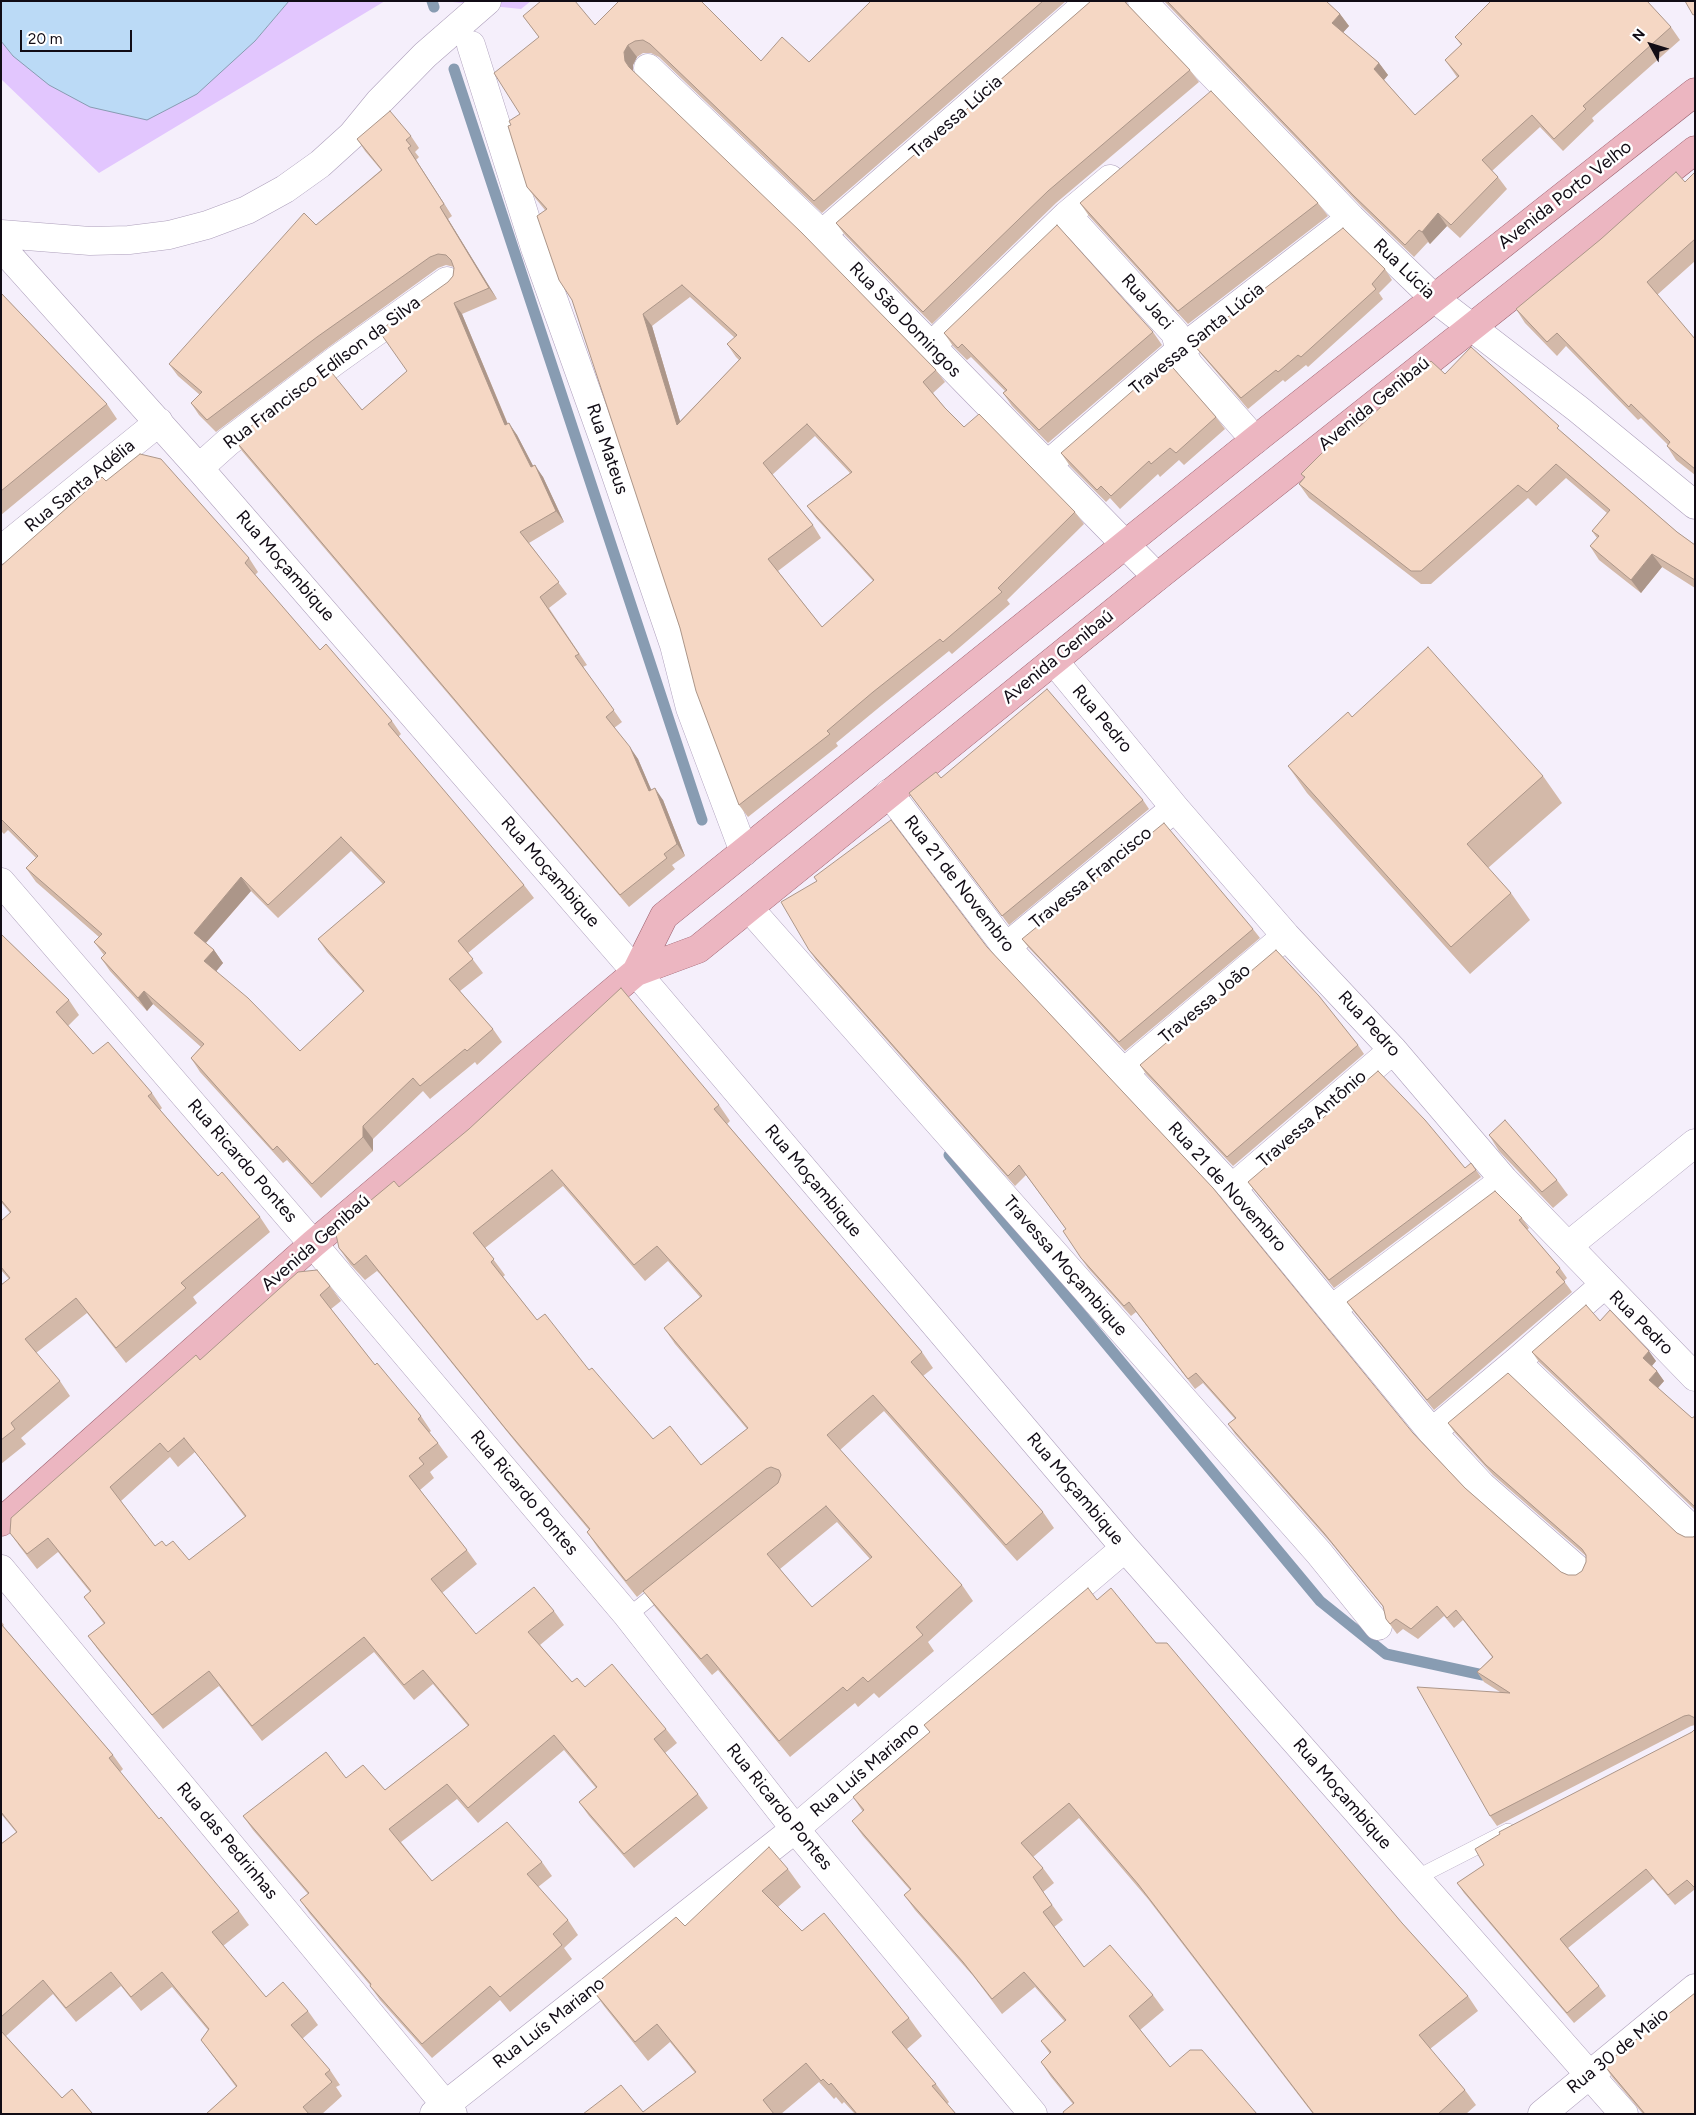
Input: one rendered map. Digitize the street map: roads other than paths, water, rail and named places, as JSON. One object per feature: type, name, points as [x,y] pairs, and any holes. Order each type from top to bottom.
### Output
[{"type":"main road","name":"Avenida Porto Velho","points":[[1434,299],[1695,92]]},
{"type":"main road","points":[[1472,327],[1695,150]]},
{"type":"main road","name":"Avenida Genibaú","points":[[636,972],[664,916],[1125,544],[1434,299]]},
{"type":"main road","name":"Avenida Genibaú","points":[[1,1522],[313,1244],[636,972],[698,949],[889,793],[1472,327]]},
{"type":"street","points":[[1,234],[90,241],[130,240],[188,230],[247,210],[285,189],[320,164],[352,134],[425,55],[487,1]]},
{"type":"street","name":"Travessa Lúcia","points":[[822,234],[1090,1]]},
{"type":"street","name":"Rua Lúcia","points":[[1142,1],[1351,218],[1434,299],[1578,409],[1695,506]]},
{"type":"street","name":"Rua Mateus","points":[[471,44],[535,248],[608,449],[674,646],[690,708],[744,852]]},
{"type":"street","name":"Rua São Domingos","points":[[648,68],[822,234],[1158,577]]},
{"type":"street","points":[[1200,102],[1222,84]]},
{"type":"street","points":[[930,346],[1067,215],[1126,165]]},
{"type":"street","name":"Rua Jaci","points":[[1067,215],[1175,333],[1180,350],[1189,365],[1255,440]]},
{"type":"street","name":"Travessa Santa Lúcia","points":[[1047,465],[1180,350],[1351,218]]},
{"type":"street","name":"Rua Moçambique","points":[[1,247],[159,422],[636,972],[1124,1548],[1624,2114]]},
{"type":"street","name":"Rua Francisco Edílson da Silva","points":[[199,468],[228,442],[447,281]]},
{"type":"street","name":"Rua Santa Adélia","points":[[1,550],[159,422]]},
{"type":"street","name":"Rua Pedro","points":[[1054,661],[1175,808],[1286,936],[1393,1050],[1504,1180],[1695,1377]]},
{"type":"street","name":"Rua 21 de Novembro","points":[[889,793],[1006,947],[1232,1188],[1432,1432],[1482,1486],[1578,1570]]},
{"type":"street","name":"Travessa Francisco","points":[[1006,947],[1175,808]]},
{"type":"street","name":"Rua Ricardo Pontes","points":[[1,882],[313,1244],[628,1616],[795,1829],[1033,2114]]},
{"type":"street","name":"Travessa Moçambique","points":[[749,908],[1319,1553],[1378,1626]]},
{"type":"street","name":"Travessa João","points":[[1123,1073],[1286,936]]},
{"type":"street","name":"Travessa Antônio","points":[[1232,1188],[1393,1050]]},
{"type":"street","points":[[1569,1245],[1695,1143]]},
{"type":"street","points":[[1332,1308],[1504,1180]]},
{"type":"street","points":[[1432,1432],[1604,1285]]},
{"type":"street","points":[[1516,1362],[1695,1532]]},
{"type":"street","name":"Rua Luís Mariano","points":[[444,2111],[795,1829],[1124,1548]]},
{"type":"street","name":"Rua das Pedrinhas","points":[[1,1569],[444,2111]]},
{"type":"street","name":"Rua 30 de Maio","points":[[1542,2114],[1695,1988]]},
{"type":"lane","points":[[628,1616],[674,1579]]},
{"type":"lane","points":[[1416,1878],[1522,1824]]},
{"type":"water","points":[[1,1],[289,1],[255,41],[197,94],[147,120],[90,107],[49,85],[13,56],[1,41]]},
{"type":"waterway","points":[[432,1],[434,7]]},
{"type":"waterway","points":[[454,69],[702,820]]},
{"type":"waterway","points":[[949,1155],[1320,1601],[1386,1654],[1483,1675],[1493,1674]]}]
